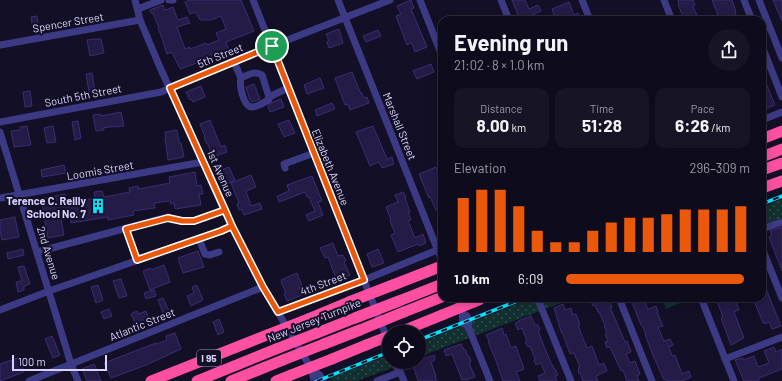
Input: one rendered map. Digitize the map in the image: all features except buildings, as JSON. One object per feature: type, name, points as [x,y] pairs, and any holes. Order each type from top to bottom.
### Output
[{"type":"highway","points":[[766,137],[782,131]]},
{"type":"highway","points":[[766,155],[782,149]]},
{"type":"highway","points":[[766,168],[782,162]]},
{"type":"highway","points":[[766,186],[782,180]]},
{"type":"highway","name":"New Jersey Turnpike","points":[[151,381],[438,267]]},
{"type":"highway","name":"New Jersey Turnpike","points":[[197,381],[438,285]]},
{"type":"highway","points":[[231,381],[438,298]]},
{"type":"highway","points":[[417,325],[474,302]]},
{"type":"highway","points":[[276,381],[366,345],[382,342]]},
{"type":"street","name":"1st Avenue","points":[[136,0],[140,20],[159,66],[232,226],[263,287],[312,370],[315,381]]},
{"type":"street","points":[[138,9],[161,0]]},
{"type":"street","name":"Elizabeth Avenue","points":[[254,0],[383,325]]},
{"type":"street","name":"Marshall Street","points":[[338,0],[438,244]]},
{"type":"street","name":"5th Street","points":[[170,88],[390,0]]},
{"type":"street","points":[[420,0],[438,46]]},
{"type":"street","points":[[501,0],[507,16]]},
{"type":"street","points":[[582,0],[588,16]]},
{"type":"street","points":[[664,0],[670,16]]},
{"type":"street","points":[[744,0],[750,16]]},
{"type":"street","points":[[759,0],[765,16]]},
{"type":"street","points":[[766,18],[782,58]]},
{"type":"street","name":"Spencer Street","points":[[0,45],[140,20]]},
{"type":"street","points":[[766,56],[782,96]]},
{"type":"street","points":[[234,62],[240,78],[240,88],[246,104],[250,106],[254,107],[269,100],[269,97],[288,88]]},
{"type":"street","points":[[240,78],[254,73],[259,73],[262,75],[269,97]]},
{"type":"street","name":"South 5th Street","points":[[0,122],[161,92],[170,88]]},
{"type":"street","points":[[766,118],[782,112]]},
{"type":"street","name":"2nd Avenue","points":[[0,132],[71,364],[78,381]]},
{"type":"street","points":[[285,168],[284,164],[314,153]]},
{"type":"street","name":"Loomis Street","points":[[0,198],[203,162]]},
{"type":"street","points":[[36,252],[168,218],[182,221],[194,221],[225,210]]},
{"type":"street","points":[[766,228],[782,222]]},
{"type":"street","points":[[0,310],[232,226]]},
{"type":"street","points":[[126,229],[137,260]]},
{"type":"street","points":[[199,239],[205,254],[210,255],[219,252]]},
{"type":"street","name":"4th Street","points":[[278,312],[364,280],[438,250]]},
{"type":"street","points":[[766,258],[782,298]]},
{"type":"street","name":"Atlantic Street","points":[[29,381],[263,287]]},
{"type":"street","points":[[458,302],[463,314],[467,316],[469,322],[468,326],[490,381]]},
{"type":"street","points":[[539,302],[571,381]]},
{"type":"street","points":[[621,302],[652,381]]},
{"type":"street","points":[[703,302],[734,381]]},
{"type":"street","points":[[725,359],[782,337]]},
{"type":"street","points":[[398,369],[404,381]]},
{"type":"street","name":"1st Avenue","points":[[312,370],[320,375],[323,381]]},
{"type":"street","points":[[382,380],[400,372]]},
{"type":"green space","points":[[782,199],[782,218],[766,225],[766,205]]},
{"type":"green space","points":[[522,302],[563,302],[426,354],[426,340]]},
{"type":"green space","points":[[663,302],[683,302],[666,309]]},
{"type":"green space","points":[[382,358],[382,369],[389,369],[357,381],[332,381],[330,378]]},
{"type":"railway","points":[[766,202],[782,196]]},
{"type":"railway","points":[[426,337],[515,302]]},
{"type":"railway","points":[[317,381],[382,355]]},
{"type":"place","name":"Terence C. Reilly School No. 7","points":[[98,206]]},
{"type":"route","points":[[272,46],[170,88],[225,210],[232,226],[137,260],[126,229],[168,218],[182,221],[194,221],[225,210],[263,287],[278,312],[364,280],[272,46]]}]
